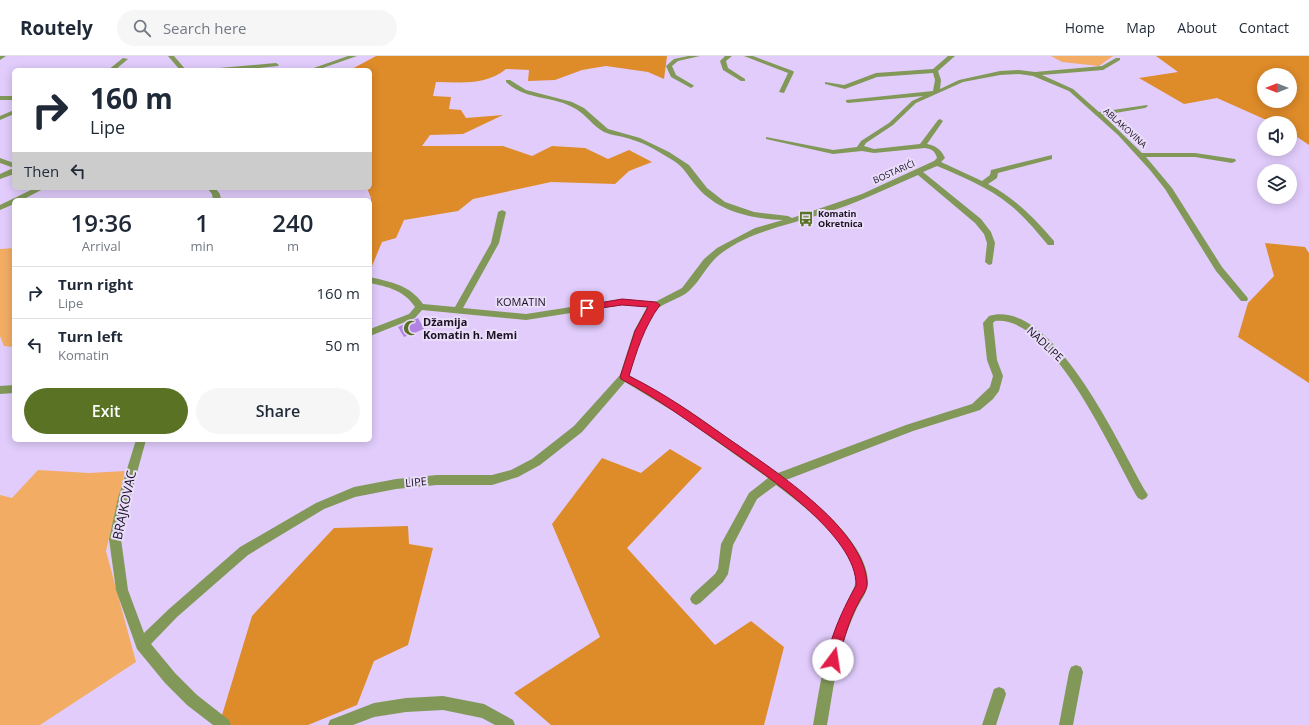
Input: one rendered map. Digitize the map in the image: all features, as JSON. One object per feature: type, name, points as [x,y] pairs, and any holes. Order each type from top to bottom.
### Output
[{"type":"street","points":[[172,56],[181,68]]},
{"type":"street","points":[[257,68],[276,67],[275,56]]},
{"type":"street","points":[[317,68],[354,56]]},
{"type":"street","points":[[691,86],[673,76],[669,66],[676,60],[697,56]]},
{"type":"street","points":[[729,56],[723,61],[725,69],[743,80]]},
{"type":"street","points":[[747,56],[791,72],[782,92]]},
{"type":"street","points":[[827,83],[845,87],[876,75],[935,71],[952,56]]},
{"type":"street","points":[[1034,74],[1103,68],[1118,59]]},
{"type":"street","points":[[114,68],[125,60]]},
{"type":"street","points":[[935,71],[938,80],[936,92]]},
{"type":"street","name":"ABLAKOVINA","points":[[936,92],[961,81],[1000,73],[1019,72],[1034,74],[1070,90],[1142,155],[1168,188],[1219,269],[1244,299]]},
{"type":"street","points":[[508,81],[514,88],[527,93],[561,101],[578,107],[606,130],[637,139],[675,158],[687,166],[702,189],[710,196],[736,210],[764,217],[796,219]]},
{"type":"street","points":[[848,101],[936,92]]},
{"type":"street","points":[[862,149],[860,147],[863,142],[891,124],[914,102],[936,92]]},
{"type":"street","points":[[0,98],[12,98]]},
{"type":"street","points":[[1096,114],[1145,106]]},
{"type":"street","points":[[0,118],[12,113]]},
{"type":"street","points":[[922,146],[940,121]]},
{"type":"street","name":"BOSTARIĆI","points":[[656,305],[685,290],[707,261],[720,250],[758,230],[820,212],[865,196],[919,172],[937,163],[941,158],[940,152],[934,148],[922,146],[874,151],[862,149],[833,152],[768,138]]},
{"type":"street","points":[[1142,155],[1195,155],[1232,161]]},
{"type":"street","points":[[982,185],[994,176],[994,172],[1049,157]]},
{"type":"street","points":[[0,160],[12,165]]},
{"type":"street","points":[[937,163],[982,185],[1013,204],[1033,221],[1051,242]]},
{"type":"street","points":[[0,177],[12,172]]},
{"type":"street","points":[[919,172],[978,221],[990,238],[989,262]]},
{"type":"street","points":[[19,198],[37,190]]},
{"type":"street","points":[[0,208],[12,202]]},
{"type":"street","points":[[457,311],[495,243],[502,212]]},
{"type":"street","points":[[372,281],[407,290],[415,297],[420,307],[412,316],[372,332]]},
{"type":"street","name":"KOMATIN","points":[[420,307],[526,316],[622,302],[656,305]]},
{"type":"street","name":"LIPE","points":[[142,644],[173,612],[244,551],[320,506],[354,492],[396,484],[437,480],[492,480],[514,474],[536,462],[578,429],[624,377],[639,331],[650,310],[656,305]]},
{"type":"street","name":"NADLIPE","points":[[778,478],[910,428],[976,407],[990,396],[995,388],[998,376],[992,360],[988,323],[992,318],[998,317],[1009,318],[1024,324],[1053,349],[1072,370],[1091,399],[1126,470],[1142,495]]},
{"type":"street","points":[[624,377],[655,393],[778,478],[802,498],[841,537],[856,560],[862,581],[861,588],[853,601],[836,646],[820,725]]},
{"type":"street","points":[[0,390],[12,389]]},
{"type":"street","name":"BRAJKOVAC","points":[[140,442],[124,498],[115,539],[122,590],[142,644],[170,678],[192,700],[224,725]]},
{"type":"street","points":[[696,599],[719,578],[724,570],[727,544],[754,496],[763,487],[778,478]]},
{"type":"street","points":[[1066,725],[1076,672]]},
{"type":"street","points":[[990,725],[999,694]]},
{"type":"street","points":[[335,725],[374,710],[406,705],[443,703],[484,711],[508,725]]},
{"type":"shaded area","points":[[376,56],[667,56],[664,79],[648,72],[606,66],[582,70],[555,80],[528,81],[529,70],[506,69],[481,81],[436,82],[433,96],[451,97],[449,109],[461,110],[466,118],[503,115],[463,134],[430,135],[422,146],[503,146],[532,156],[552,146],[585,148],[608,159],[629,150],[652,162],[629,171],[615,184],[551,182],[473,199],[458,211],[404,220],[396,238],[382,242],[372,266],[372,198],[368,190],[372,190],[372,68],[354,68]]},
{"type":"shaded area","points":[[1051,56],[1113,56],[1099,66],[1062,62]]},
{"type":"shaded area","points":[[1156,56],[1309,56],[1309,145],[1297,137],[1297,116],[1257,116],[1217,98],[1184,104],[1139,78],[1178,72]]},
{"type":"shaded area","points":[[1265,243],[1305,247],[1309,253],[1309,383],[1238,337],[1248,303],[1274,276]]},
{"type":"shaded area","points":[[12,248],[12,347],[4,346],[0,336],[0,249]]},
{"type":"shaded area","points":[[670,449],[702,468],[627,548],[715,645],[751,621],[784,647],[764,725],[551,725],[514,693],[600,637],[552,524],[602,458],[641,473]]},
{"type":"shaded area","points":[[38,470],[89,473],[125,471],[106,551],[136,662],[40,725],[0,725],[0,495],[12,498]]},
{"type":"shaded area","points":[[408,526],[409,544],[433,548],[408,645],[374,661],[357,705],[308,725],[219,725],[252,616],[334,528]]},
{"type":"building","name":"Džamija Komatin h. Memi","points":[[418,318],[424,329],[404,337],[398,327]]},
{"type":"place","name":"Komatin Okretnica","points":[[806,219]]},
{"type":"place","name":"Džamija Komatin h. Memi","points":[[411,328]]},
{"type":"route","points":[[587,308],[622,302],[656,305],[650,310],[639,331],[624,377],[655,393],[764,470],[778,478],[802,498],[841,537],[856,560],[862,581],[861,588],[853,601],[836,646],[833,660]]}]
